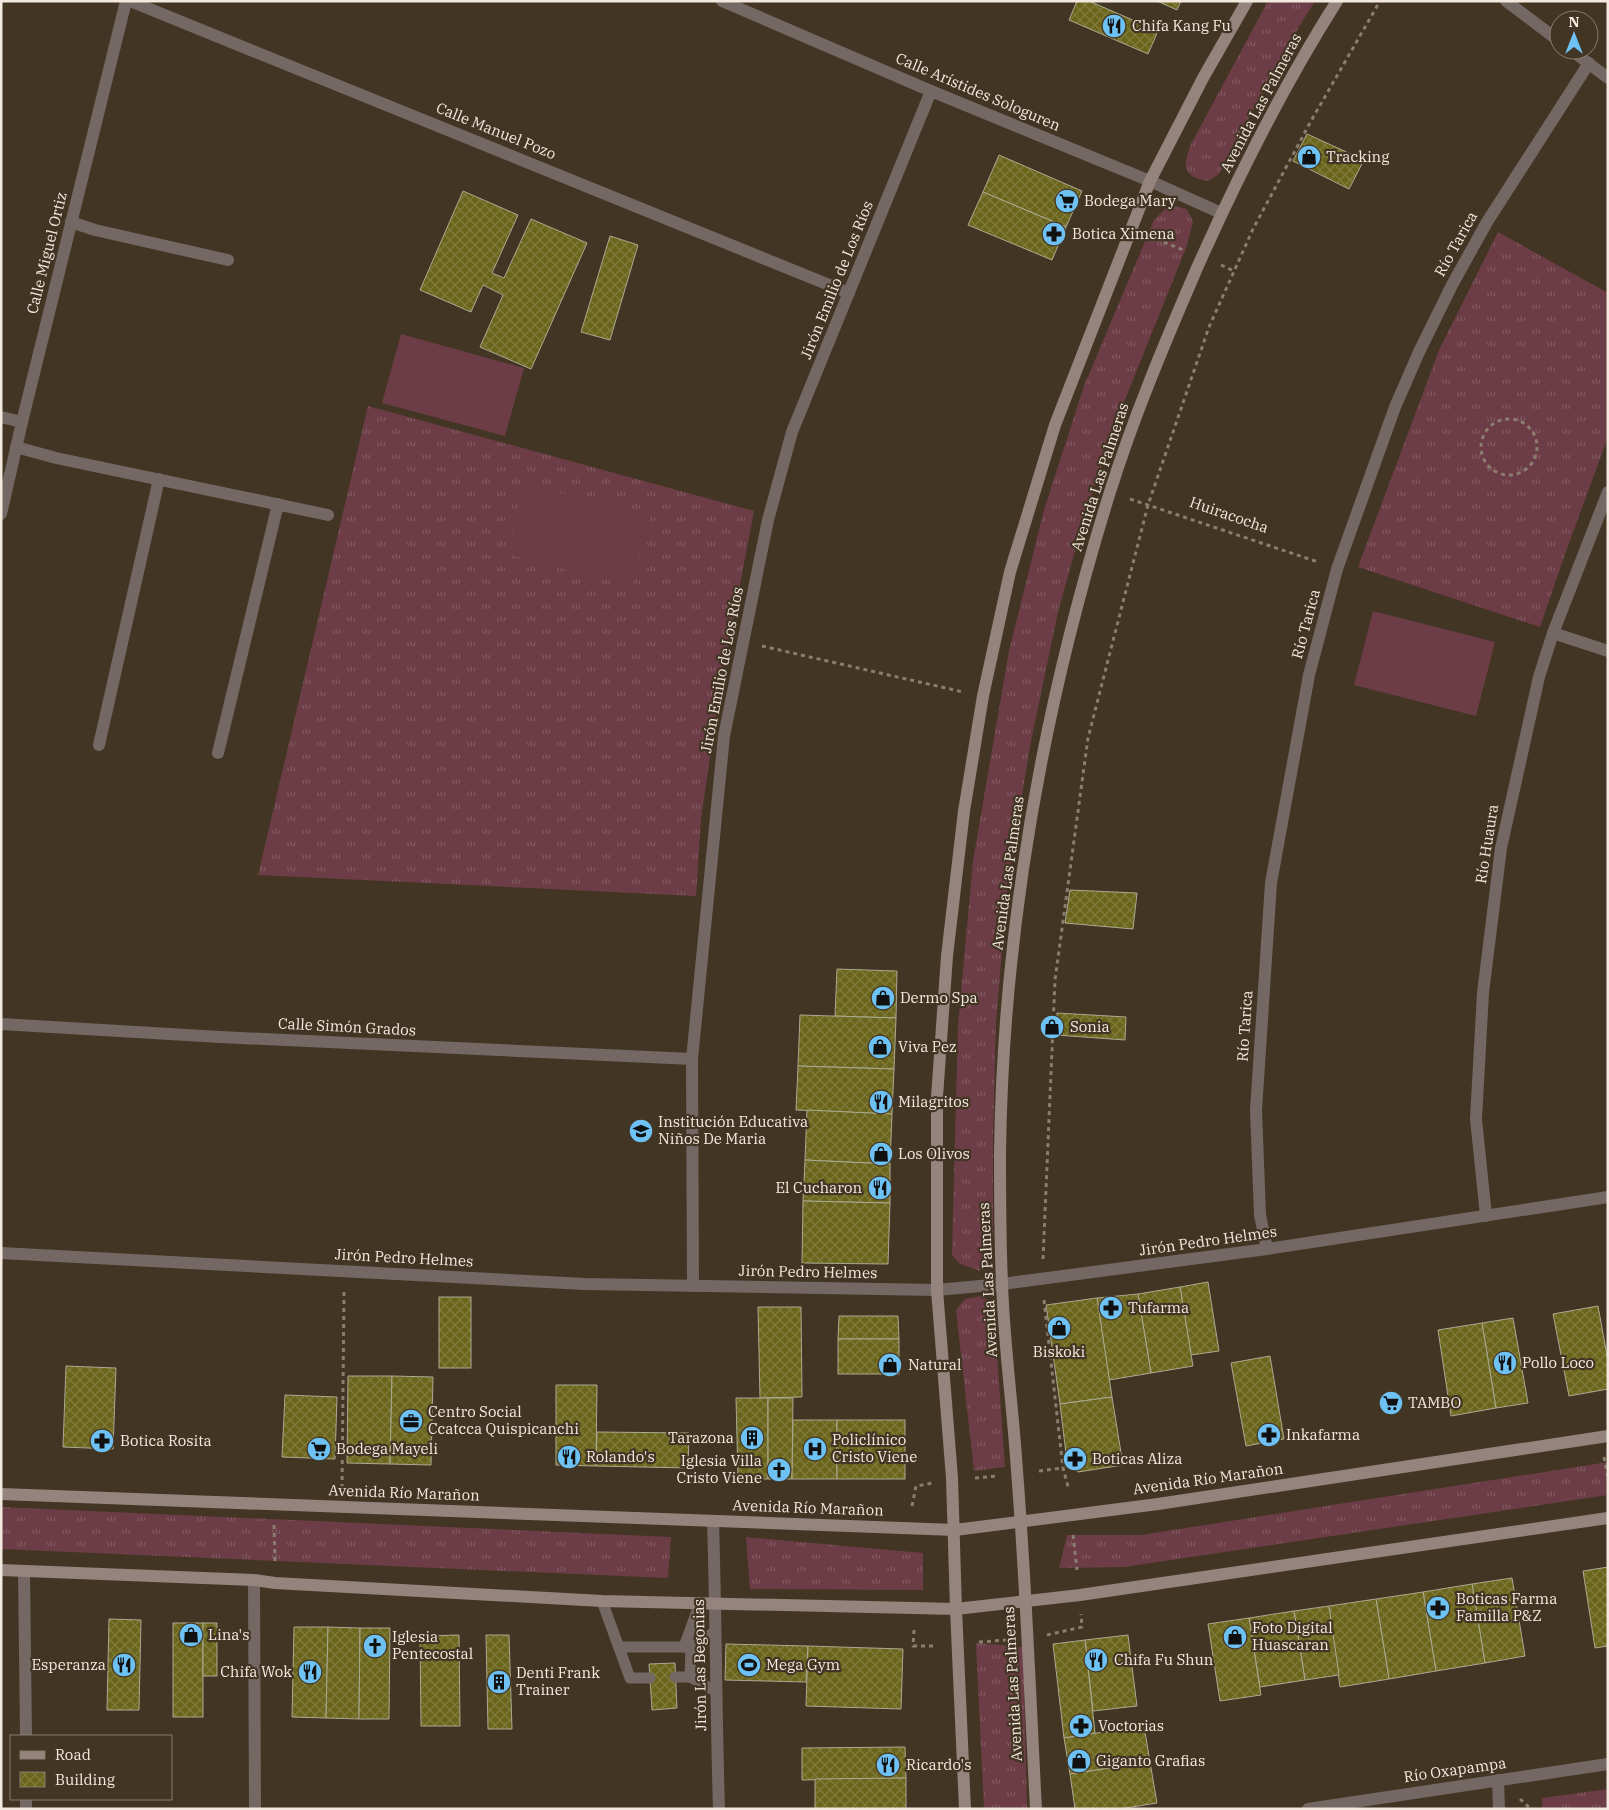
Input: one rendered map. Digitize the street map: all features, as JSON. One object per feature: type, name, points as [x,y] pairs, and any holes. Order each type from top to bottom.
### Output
[{"type":"main road","points":[[965,1809],[952,1478],[937,1290],[937,1097],[946,965],[964,811],[983,696],[1010,572],[1055,425],[1150,181],[1202,78],[1248,1]]},
{"type":"main road","name":"Avenida Las Palmeras","points":[[1036,1809],[1020,1521],[1002,1284],[1000,1150],[1006,1016],[1021,883],[1043,751],[1073,621],[1110,492],[1161,350],[1221,212],[1273,111],[1337,1]]},
{"type":"main road","name":"Avenida Río Marañon","points":[[1,1494],[954,1530],[1158,1504],[1608,1436]]},
{"type":"main road","points":[[1,1570],[254,1580],[275,1583],[602,1601],[956,1609],[1116,1590],[1608,1518]]},
{"type":"street","name":"Calle Miguel Ortiz","points":[[1,514],[126,1]]},
{"type":"street","name":"Calle Manuel Pozo","points":[[130,1],[849,292]]},
{"type":"street","name":"Calle Arístides Sologuren","points":[[722,1],[1221,212]]},
{"type":"street","points":[[1506,1],[1549,33]]},
{"type":"street","points":[[1585,60],[1608,78]]},
{"type":"street","name":"Río Tarica","points":[[1267,1249],[1260,1214],[1256,1110],[1271,883],[1309,675],[1337,569],[1395,408],[1452,285],[1487,222],[1589,63]]},
{"type":"street","name":"Jirón Emilio de Los Ríos","points":[[693,1286],[692,1059],[724,736],[768,520],[792,432],[931,90]]},
{"type":"street","points":[[71,222],[95,230],[228,260]]},
{"type":"street","points":[[1,417],[22,422]]},
{"type":"street","points":[[16,448],[328,515]]},
{"type":"street","points":[[99,745],[159,478]]},
{"type":"street","name":"Río Huaura","points":[[1486,1216],[1476,1119],[1485,984],[1501,848],[1539,677],[1608,492]]},
{"type":"street","points":[[218,753],[278,504]]},
{"type":"street","points":[[1554,634],[1608,651]]},
{"type":"street","name":"Calle Simón Grados","points":[[1,1024],[229,1038],[692,1059]]},
{"type":"street","name":"Jirón Pedro Helmes","points":[[1,1253],[584,1284],[937,1290],[1002,1284],[1267,1249],[1608,1197]]},
{"type":"street","name":"Jirón Las Begonias","points":[[712,1521],[715,1604],[715,1690],[720,1809]]},
{"type":"street","points":[[24,1571],[26,1735]]},
{"type":"street","points":[[254,1580],[255,1809]]},
{"type":"street","name":"Río Oxapampa","points":[[1308,1809],[1608,1764]]},
{"type":"street","points":[[1498,1780],[1499,1809]]},
{"type":"lane","points":[[602,1601],[630,1678],[650,1678]]},
{"type":"lane","points":[[690,1677],[687,1647],[700,1603]]},
{"type":"lane","points":[[619,1647],[687,1647],[715,1632]]},
{"type":"lane","points":[[675,1677],[690,1677],[715,1690]]},
{"type":"path","points":[[1069,1490],[1064,1468],[1042,1279],[1055,980],[1088,738],[1148,505],[1208,327],[1253,230],[1310,121],[1380,1]]},
{"type":"path","points":[[1508,418],[1519,420],[1528,426],[1535,435],[1538,446],[1536,457],[1530,466],[1520,473],[1509,475],[1498,473],[1489,467],[1483,458],[1481,448],[1482,437],[1488,428],[1497,421],[1508,418]]},
{"type":"path","name":"Huiracocha","points":[[1110,492],[1337,569]]},
{"type":"path","points":[[744,642],[983,696]]},
{"type":"path","points":[[342,1507],[344,1271]]},
{"type":"path","points":[[1039,1471],[1064,1468]]},
{"type":"path","points":[[975,1478],[1005,1475]]},
{"type":"path","points":[[912,1506],[916,1486],[933,1483]]},
{"type":"path","points":[[274,1505],[275,1583]]},
{"type":"path","points":[[1073,1530],[1077,1570]]},
{"type":"path","points":[[1044,1636],[1082,1628],[1081,1611]]},
{"type":"path","points":[[914,1630],[913,1646],[941,1646]]},
{"type":"path","points":[[973,1643],[1013,1639]]},
{"type":"green space","points":[[1268,1],[1315,1],[1288,45],[1219,174],[1208,181],[1194,177],[1189,174],[1186,165],[1190,146]]},
{"type":"green space","points":[[1169,205],[1187,209],[1193,222],[1186,248],[1120,412],[1086,511],[1058,612],[1031,741],[1008,879],[996,1022],[993,1136],[993,1255],[980,1271],[960,1264],[952,1255],[958,1025],[973,861],[1009,651],[1044,510],[1084,386],[1154,220]]},
{"type":"green space","points":[[1498,232],[1608,293],[1608,437],[1540,627],[1358,567],[1439,350]]},
{"type":"green space","points":[[401,334],[524,368],[505,436],[382,403]]},
{"type":"green space","points":[[368,406],[754,511],[719,695],[701,819],[696,896],[258,875]]},
{"type":"green space","points":[[525,484],[650,516],[632,586],[507,554]]},
{"type":"green space","points":[[1373,611],[1495,642],[1476,716],[1354,685]]},
{"type":"green space","points":[[981,1296],[991,1302],[994,1312],[1005,1467],[974,1471],[956,1310],[965,1299]]},
{"type":"green space","points":[[1608,1462],[1608,1495],[1124,1567],[1059,1568],[1067,1535],[1141,1535]]},
{"type":"green space","points":[[1,1507],[671,1537],[668,1578],[1,1549]]},
{"type":"green space","points":[[746,1537],[923,1553],[923,1590],[750,1589]]},
{"type":"green space","points":[[976,1643],[1023,1647],[1027,1809],[984,1809]]},
{"type":"green space","points":[[1608,1789],[1608,1809],[1542,1809],[1542,1798]]},
{"type":"building","name":"Chifa Kang Fu","points":[[1077,1],[1089,1],[1158,31],[1148,54],[1069,20]]},
{"type":"building","points":[[1157,1],[1181,1],[1177,10]]},
{"type":"building","points":[[1307,134],[1364,160],[1349,189],[1293,161]]},
{"type":"building","points":[[999,155],[1082,191],[1066,227],[983,192]]},
{"type":"building","points":[[463,191],[518,215],[492,273],[504,278],[531,219],[587,243],[531,369],[480,347],[503,295],[483,285],[471,312],[420,290]]},
{"type":"building","points":[[983,192],[1066,227],[1052,260],[968,225]]},
{"type":"building","points":[[610,236],[638,245],[610,340],[581,332]]},
{"type":"building","points":[[1070,890],[1137,893],[1133,929],[1065,923]]},
{"type":"building","points":[[837,969],[897,971],[896,1018],[835,1016]]},
{"type":"building","points":[[1057,1013],[1126,1017],[1125,1040],[1056,1035]]},
{"type":"building","points":[[800,1015],[896,1018],[894,1069],[798,1066]]},
{"type":"building","points":[[798,1066],[894,1069],[892,1114],[796,1110]]},
{"type":"building","points":[[807,1110],[892,1114],[890,1164],[805,1160]]},
{"type":"building","points":[[805,1160],[890,1164],[890,1203],[803,1201]]},
{"type":"building","points":[[803,1201],[890,1203],[888,1264],[802,1263]]},
{"type":"building","points":[[1208,1282],[1219,1351],[1191,1355],[1180,1287]]},
{"type":"building","points":[[1180,1287],[1193,1366],[1151,1373],[1138,1294]]},
{"type":"building","points":[[1138,1294],[1151,1373],[1109,1380],[1097,1298]]},
{"type":"building","points":[[439,1297],[471,1297],[471,1368],[439,1368]]},
{"type":"building","points":[[1097,1298],[1112,1397],[1060,1404],[1046,1305]]},
{"type":"building","points":[[1598,1306],[1608,1361],[1608,1389],[1569,1396],[1553,1314]]},
{"type":"building","points":[[758,1307],[801,1307],[802,1397],[760,1398]]},
{"type":"building","points":[[839,1316],[898,1316],[899,1339],[838,1339]]},
{"type":"building","name":"Pollo Loco","points":[[1513,1318],[1528,1403],[1496,1408],[1482,1323]]},
{"type":"building","points":[[1482,1323],[1496,1408],[1451,1416],[1438,1330]]},
{"type":"building","points":[[838,1339],[899,1339],[899,1374],[838,1374]]},
{"type":"building","points":[[1270,1356],[1284,1439],[1246,1446],[1231,1363]]},
{"type":"building","points":[[66,1366],[116,1368],[113,1449],[63,1447]]},
{"type":"building","points":[[348,1376],[392,1376],[390,1464],[347,1463]]},
{"type":"building","name":"Centro Social Ccatcca Quispicanchi","points":[[392,1376],[433,1377],[431,1465],[390,1464]]},
{"type":"building","points":[[556,1385],[597,1385],[596,1466],[556,1465]]},
{"type":"building","points":[[285,1395],[337,1397],[335,1459],[282,1457]]},
{"type":"building","points":[[1112,1397],[1123,1465],[1078,1472],[1067,1462],[1060,1404]]},
{"type":"building","name":"Tarazona","points":[[736,1398],[768,1398],[768,1479],[738,1478]]},
{"type":"building","points":[[768,1398],[793,1398],[792,1479],[768,1479]]},
{"type":"building","name":"Policlínico Cristo Viene","points":[[793,1420],[837,1420],[837,1479],[792,1479]]},
{"type":"building","points":[[837,1420],[905,1420],[905,1479],[837,1479]]},
{"type":"building","points":[[597,1432],[689,1433],[688,1468],[596,1466]]},
{"type":"building","points":[[1608,1567],[1608,1646],[1595,1648],[1583,1571]]},
{"type":"building","points":[[1512,1578],[1525,1656],[1485,1663],[1472,1584]]},
{"type":"building","points":[[1472,1584],[1485,1663],[1436,1671],[1423,1592]]},
{"type":"building","points":[[1423,1592],[1436,1671],[1389,1679],[1376,1599]]},
{"type":"building","points":[[1376,1599],[1389,1679],[1340,1687],[1329,1606]]},
{"type":"building","points":[[1329,1606],[1339,1675],[1305,1680],[1294,1611]]},
{"type":"building","points":[[1294,1611],[1305,1680],[1260,1687],[1249,1618]]},
{"type":"building","points":[[1249,1618],[1261,1695],[1220,1701],[1208,1624]]},
{"type":"building","name":"Esperanza","points":[[109,1619],[141,1620],[139,1710],[107,1710]]},
{"type":"building","points":[[173,1623],[203,1623],[203,1717],[173,1717]]},
{"type":"building","points":[[203,1623],[217,1623],[217,1676],[203,1676]]},
{"type":"building","name":"Chifa Wok","points":[[294,1627],[328,1627],[326,1718],[292,1717]]},
{"type":"building","points":[[328,1627],[360,1628],[359,1719],[326,1718]]},
{"type":"building","points":[[360,1628],[390,1628],[389,1719],[359,1719]]},
{"type":"building","points":[[459,1635],[460,1726],[421,1726],[420,1636]]},
{"type":"building","name":"Denti Frank Trainer","points":[[486,1635],[509,1635],[512,1729],[488,1729]]},
{"type":"building","points":[[1128,1635],[1137,1706],[1093,1711],[1085,1640]]},
{"type":"building","points":[[1085,1640],[1095,1733],[1064,1738],[1053,1644]]},
{"type":"building","points":[[726,1644],[808,1646],[806,1682],[725,1680]]},
{"type":"building","points":[[808,1646],[903,1649],[901,1709],[806,1706]]},
{"type":"building","points":[[675,1663],[677,1708],[652,1710],[649,1664]]},
{"type":"building","points":[[1144,1726],[1150,1762],[1070,1774],[1064,1738]]},
{"type":"building","points":[[905,1747],[906,1778],[802,1780],[802,1748]]},
{"type":"building","points":[[1150,1762],[1157,1803],[1119,1809],[1075,1809],[1070,1774]]},
{"type":"building","points":[[906,1778],[906,1809],[815,1809],[815,1779]]},
{"type":"place","name":"Chifa Kang Fu","points":[[1114,26]]},
{"type":"place","name":"Tracking","points":[[1309,157]]},
{"type":"place","name":"Bodega Mary","points":[[1067,201]]},
{"type":"place","name":"Botica Ximena","points":[[1054,234]]},
{"type":"place","name":"Dermo Spa","points":[[883,998]]},
{"type":"place","name":"Sonia","points":[[1052,1027]]},
{"type":"place","name":"Viva Pez","points":[[880,1047]]},
{"type":"place","name":"Milagritos","points":[[881,1102]]},
{"type":"place","name":"Institución Educativa Niños De Maria","points":[[641,1131]]},
{"type":"place","name":"Los Olivos","points":[[881,1154]]},
{"type":"place","name":"El Cucharon","points":[[880,1188]]},
{"type":"place","name":"Tufarma","points":[[1111,1308]]},
{"type":"place","name":"Biskoki","points":[[1059,1328]]},
{"type":"place","name":"Pollo Loco","points":[[1505,1363]]},
{"type":"place","name":"Natural","points":[[890,1365]]},
{"type":"place","name":"TAMBO","points":[[1391,1403]]},
{"type":"place","name":"Centro Social Ccatcca Quispicanchi","points":[[411,1421]]},
{"type":"place","name":"Inkafarma","points":[[1269,1435]]},
{"type":"place","name":"Tarazona","points":[[752,1438]]},
{"type":"place","name":"Botica Rosita","points":[[102,1441]]},
{"type":"place","name":"Bodega Mayeli","points":[[319,1449]]},
{"type":"place","name":"Policlínico Cristo Viene","points":[[815,1449]]},
{"type":"place","name":"Rolando's","points":[[569,1457]]},
{"type":"place","name":"Boticas Aliza","points":[[1075,1459]]},
{"type":"place","name":"Iglesia Villa Cristo Viene","points":[[779,1470]]},
{"type":"place","name":"Boticas Farma Familla P&Z","points":[[1438,1608]]},
{"type":"place","name":"Lina's","points":[[191,1635]]},
{"type":"place","name":"Foto Digital Huascaran","points":[[1235,1637]]},
{"type":"place","name":"Iglesia Pentecostal","points":[[375,1646]]},
{"type":"place","name":"Chifa Fu Shun","points":[[1096,1660]]},
{"type":"place","name":"Esperanza","points":[[124,1665]]},
{"type":"place","name":"Mega Gym","points":[[749,1665]]},
{"type":"place","name":"Chifa Wok","points":[[310,1672]]},
{"type":"place","name":"Denti Frank Trainer","points":[[499,1682]]},
{"type":"place","name":"Voctorias","points":[[1081,1726]]},
{"type":"place","name":"Giganto Grafias","points":[[1079,1761]]},
{"type":"place","name":"Ricardo's","points":[[888,1765]]}]
